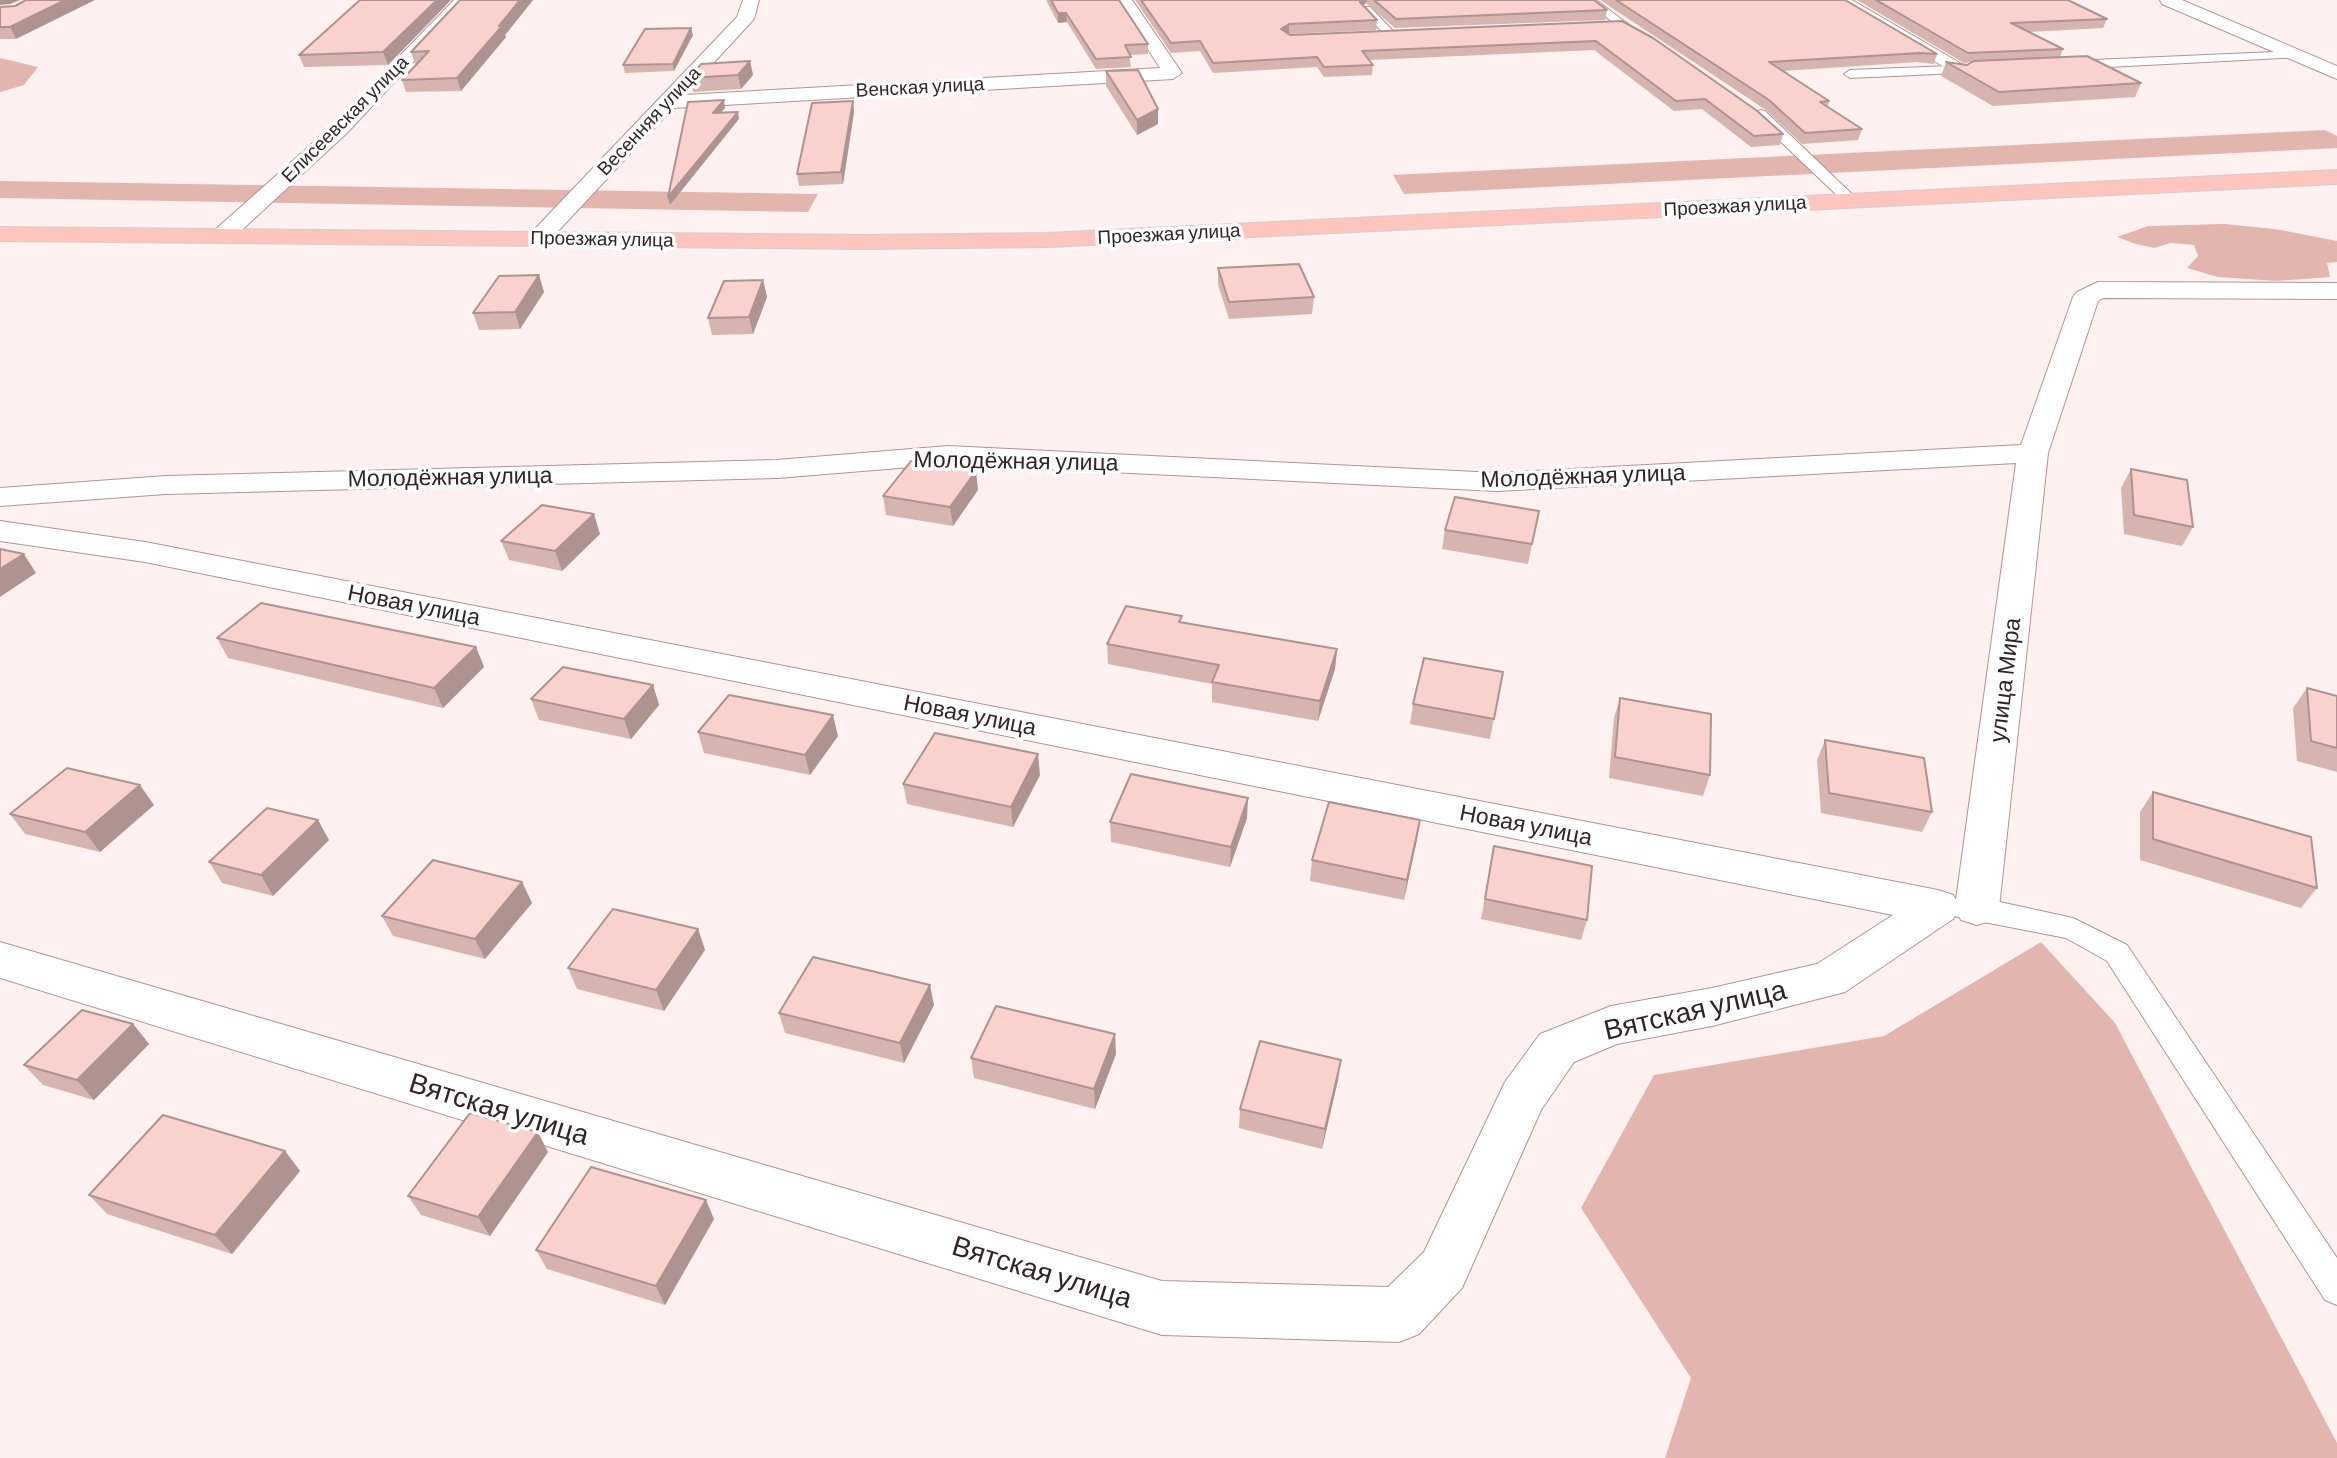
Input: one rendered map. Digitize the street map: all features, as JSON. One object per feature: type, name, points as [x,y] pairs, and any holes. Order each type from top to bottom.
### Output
[{"type":"main road","name":"Проезжая улица","points":[[0,234],[866,242],[1048,240],[2337,177]]},
{"type":"street","name":"Елисеевская улица","points":[[224,234],[340,129],[463,0]]},
{"type":"street","name":"Весенняя улица","points":[[539,238],[745,19],[751,0]]},
{"type":"street","name":"Венская улица","points":[[667,102],[1173,73],[1124,0]]},
{"type":"street","points":[[1840,0],[1963,70]]},
{"type":"street","points":[[2168,0],[2337,73]]},
{"type":"street","name":"улица Мира","points":[[1958,907],[2033,453],[2086,297],[2098,290],[2337,291]]},
{"type":"street","name":"Молодёжная улица","points":[[0,497],[166,485],[778,469],[948,455],[1497,482],[2033,453]]},
{"type":"street","name":"Новая улица","points":[[0,531],[159,555],[1958,907]]},
{"type":"street","name":"Вятская улица","points":[[0,960],[1162,1308],[1399,1315],[1443,1270],[1522,1097],[1557,1048],[1611,1026],[1712,1007],[1829,979],[1958,907]]},
{"type":"lane","points":[[1589,0],[1629,28],[1596,26]]},
{"type":"lane","points":[[1366,9],[1385,36],[1405,35]]},
{"type":"lane","points":[[2060,66],[2297,55]]},
{"type":"lane","points":[[1850,74],[1991,69]]},
{"type":"lane","points":[[1750,108],[1851,201]]},
{"type":"lane","points":[[1958,907],[2073,929],[2117,953],[2337,1288]]},
{"type":"shaded area","points":[[0,58],[38,67],[24,85],[0,92]]},
{"type":"shaded area","points":[[2325,130],[2337,136],[2337,148],[1404,194],[1393,175]]},
{"type":"shaded area","points":[[0,181],[818,194],[808,212],[0,198]]},
{"type":"shaded area","points":[[2224,224],[2275,229],[2337,241],[2337,262],[2327,263],[2330,277],[2276,281],[2218,277],[2187,268],[2198,256],[2194,245],[2171,243],[2154,248],[2117,237],[2148,226]]},
{"type":"shaded area","points":[[2041,942],[2115,1023],[2337,1443],[2337,1458],[1665,1458],[1691,1378],[1581,1208],[1654,1075],[1884,1036]]},
{"type":"building","points":[[26,0],[65,0],[10,27],[0,27],[0,7],[15,6]]},
{"type":"building","points":[[360,0],[437,0],[383,52],[299,55]]},
{"type":"building","points":[[460,0],[520,0],[499,26],[502,26],[457,78],[402,80],[429,51],[411,52]]},
{"type":"building","points":[[1051,0],[1119,0],[1148,44],[1125,45],[1131,57],[1096,59],[1066,13],[1058,13]]},
{"type":"building","points":[[1141,0],[1360,0],[1377,20],[1289,24],[1281,29],[1290,35],[1622,21],[1653,38],[1756,110],[1783,134],[1754,136],[1705,99],[1676,101],[1596,41],[1362,51],[1373,65],[1324,67],[1317,57],[1213,63],[1200,41],[1171,43]]},
{"type":"building","points":[[1374,0],[1594,0],[1607,10],[1396,19]]},
{"type":"building","points":[[1616,0],[1845,0],[1937,54],[1769,62],[1829,101],[1820,102],[1862,129],[1805,133],[1769,100]]},
{"type":"building","points":[[1876,0],[2068,0],[2107,19],[2011,23],[2063,49],[1968,53]]},
{"type":"building","points":[[691,28],[673,64],[623,65],[645,29]]},
{"type":"building","points":[[2087,56],[2141,83],[1999,92],[1946,62],[1967,65],[1974,61]]},
{"type":"building","points":[[750,61],[738,75],[690,78],[701,64]]},
{"type":"building","points":[[1138,70],[1158,109],[1137,120],[1106,71]]},
{"type":"building","points":[[724,100],[713,113],[738,112],[668,197],[688,102]]},
{"type":"building","points":[[853,101],[841,172],[797,174],[812,103]]},
{"type":"building","points":[[1299,264],[1314,297],[1229,302],[1218,268]]},
{"type":"building","points":[[539,275],[515,312],[473,313],[499,276]]},
{"type":"building","points":[[763,280],[749,317],[708,318],[724,281]]},
{"type":"building","points":[[911,461],[976,471],[950,507],[883,496]]},
{"type":"building","points":[[2131,469],[2187,480],[2193,527],[2134,515]]},
{"type":"building","points":[[1455,497],[1539,511],[1532,544],[1445,530]]},
{"type":"building","points":[[542,505],[594,514],[555,551],[501,541]]},
{"type":"building","points":[[0,549],[24,554],[0,569]]},
{"type":"building","points":[[261,603],[476,647],[434,688],[217,638]]},
{"type":"building","points":[[1126,606],[1182,616],[1179,622],[1337,649],[1320,701],[1212,682],[1219,665],[1107,644]]},
{"type":"building","points":[[1424,658],[1503,672],[1494,719],[1413,704]]},
{"type":"building","points":[[563,667],[653,685],[624,719],[531,699]]},
{"type":"building","points":[[2307,688],[2337,696],[2337,748],[2311,741]]},
{"type":"building","points":[[729,695],[833,715],[805,755],[698,732]]},
{"type":"building","points":[[1620,698],[1711,714],[1710,775],[1615,757]]},
{"type":"building","points":[[935,733],[1038,754],[1011,807],[903,784]]},
{"type":"building","points":[[1825,740],[1924,758],[1932,812],[1829,793]]},
{"type":"building","points":[[67,768],[140,785],[85,832],[10,814]]},
{"type":"building","points":[[1131,774],[1248,798],[1231,847],[1110,822]]},
{"type":"building","points":[[2153,792],[2311,837],[2317,888],[2153,839]]},
{"type":"building","points":[[1329,802],[1420,820],[1407,880],[1312,860]]},
{"type":"building","points":[[267,808],[318,820],[261,875],[209,862]]},
{"type":"building","points":[[1494,846],[1592,866],[1587,920],[1485,899]]},
{"type":"building","points":[[433,860],[522,882],[475,939],[382,916]]},
{"type":"building","points":[[613,909],[698,929],[656,990],[568,968]]},
{"type":"building","points":[[813,957],[930,985],[900,1043],[779,1013]]},
{"type":"building","points":[[996,1006],[1115,1034],[1094,1089],[971,1058]]},
{"type":"building","points":[[82,1010],[133,1024],[77,1080],[24,1065]]},
{"type":"building","points":[[1260,1041],[1341,1060],[1325,1129],[1240,1109]]},
{"type":"building","points":[[470,1113],[538,1132],[478,1217],[408,1196]]},
{"type":"building","points":[[163,1115],[285,1151],[215,1235],[89,1195]]},
{"type":"building","points":[[591,1167],[706,1200],[656,1286],[536,1250]]}]
